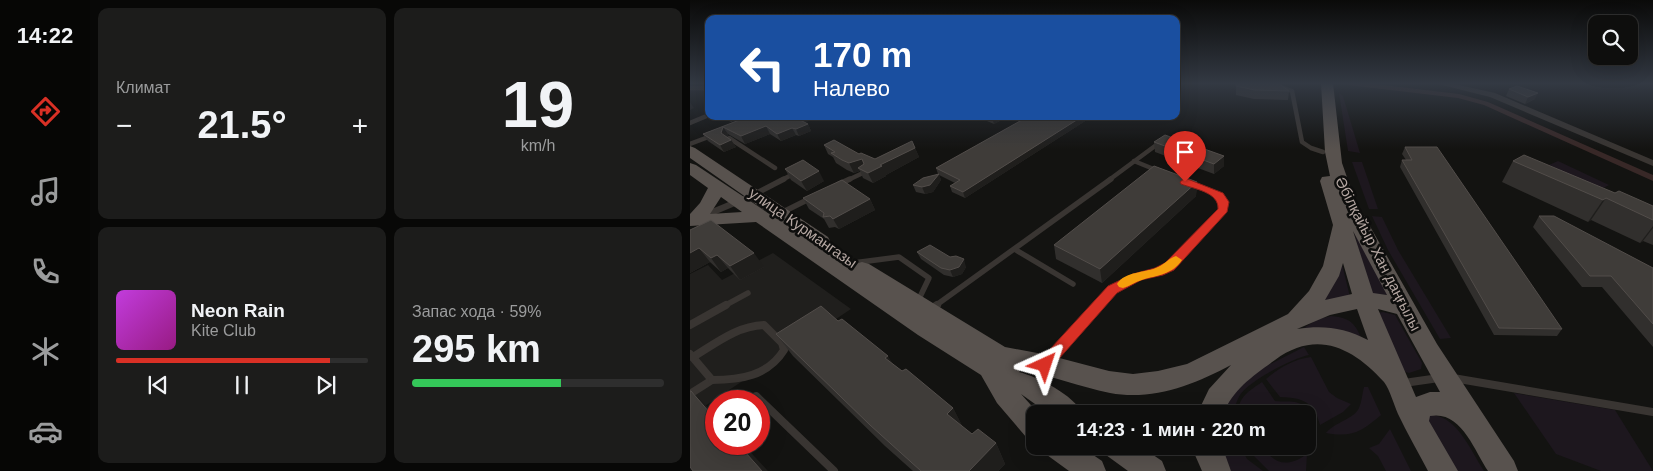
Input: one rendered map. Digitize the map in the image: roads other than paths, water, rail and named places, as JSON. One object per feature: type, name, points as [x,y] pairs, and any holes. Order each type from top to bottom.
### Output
[{"type":"main road","name":"Әбілқайыр Хан даңғылы","points":[[1323,105],[1323,152],[1333,197],[1364,301],[1398,384],[1416,422],[1444,471]]},
{"type":"main road","name":"Әбілқайыр Хан даңғылы","points":[[1326,105],[1337,174],[1347,198],[1404,308],[1464,413],[1504,471]]},
{"type":"main road","name":"улица Курмангазы","points":[[690,151],[781,213],[797,233]]},
{"type":"main road","name":"улица Курмангазы","points":[[690,168],[738,202],[761,216],[797,233],[852,267],[915,313],[996,362],[1010,380],[1031,386],[1057,405]]},
{"type":"main road","points":[[692,222],[708,206],[717,187]]},
{"type":"main road","points":[[692,222],[761,216]]},
{"type":"main road","points":[[1289,322],[1313,302],[1330,276],[1337,252],[1341,220]]},
{"type":"main road","points":[[1026,418],[1006,395],[996,362],[1045,365],[1123,384],[1142,385],[1169,380],[1196,371],[1289,322],[1344,304],[1364,301],[1392,302],[1404,308]]},
{"type":"main road","points":[[1214,405],[1221,389],[1236,373],[1286,341],[1317,335],[1336,336],[1356,344],[1380,363],[1398,384]]},
{"type":"main road","points":[[1416,422],[1418,409],[1427,403],[1447,405],[1464,413]]},
{"type":"main road","points":[[1068,455],[1084,469]]},
{"type":"main road","points":[[1129,455],[1152,471]]},
{"type":"main road","points":[[1209,455],[1217,471]]},
{"type":"street","points":[[1516,105],[1653,163]]},
{"type":"street","points":[[692,222],[755,194]]},
{"type":"lane","points":[[1295,105],[1302,142],[1311,148],[1323,152]]},
{"type":"lane","points":[[690,123],[705,117]]},
{"type":"lane","points":[[690,144],[720,133],[776,168]]},
{"type":"lane","points":[[915,313],[1016,250],[1166,139]]},
{"type":"lane","points":[[1134,161],[1159,171]]},
{"type":"lane","points":[[755,194],[804,168]]},
{"type":"lane","points":[[831,188],[864,172]]},
{"type":"lane","points":[[1045,365],[1112,290],[1137,277],[1159,272],[1169,266],[1224,210],[1224,202],[1219,195],[1185,182]]},
{"type":"lane","points":[[781,213],[814,196]]},
{"type":"lane","points":[[1016,250],[1073,284]]},
{"type":"lane","points":[[852,267],[899,257],[929,278],[915,313]]},
{"type":"lane","points":[[690,325],[748,293]]},
{"type":"lane","points":[[690,394],[712,380],[745,378],[755,374],[780,357],[784,350],[782,343],[764,325],[754,324],[744,327],[691,356],[712,380]]},
{"type":"lane","points":[[1398,384],[1451,377],[1653,412]]},
{"type":"lane","points":[[770,409],[834,471]]}]
